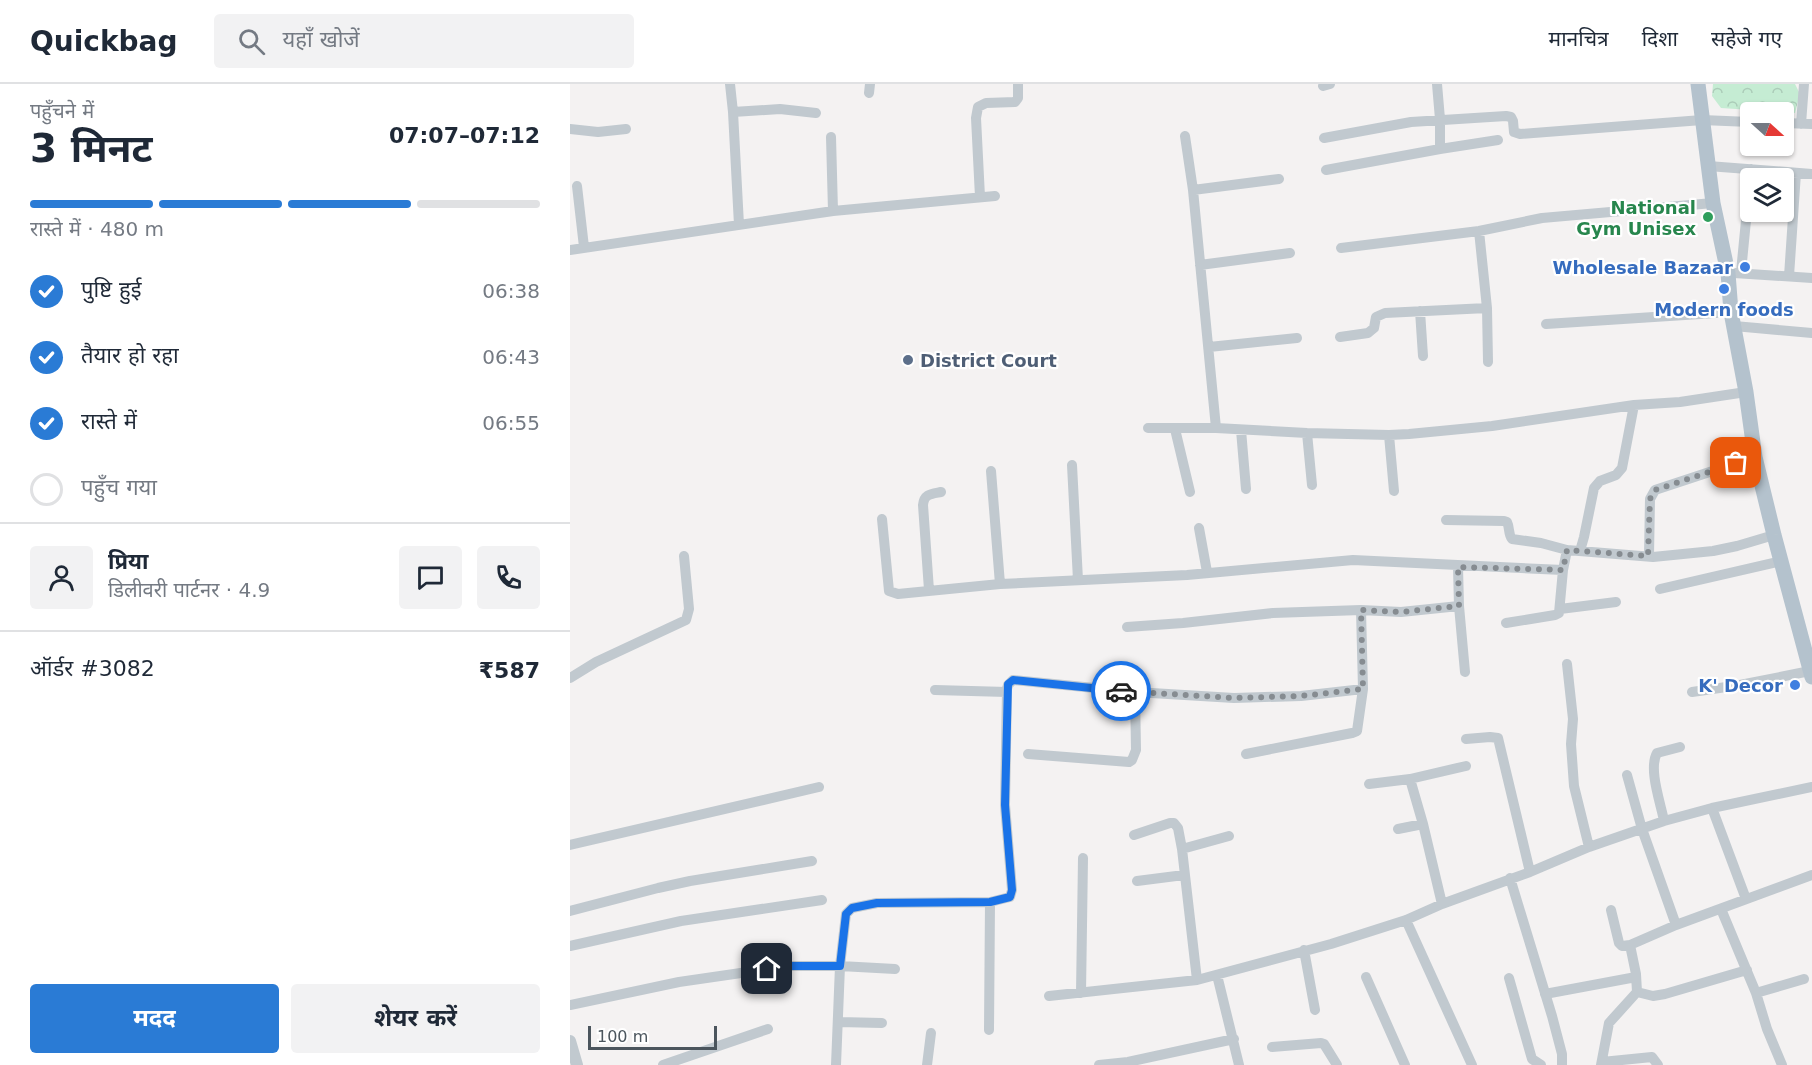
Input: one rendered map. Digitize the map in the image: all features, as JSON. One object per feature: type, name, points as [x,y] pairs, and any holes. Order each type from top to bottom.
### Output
[{"type":"main road","points":[[1698,84],[1713,203],[1734,273],[1733,319],[1755,457],[1811,674]]},
{"type":"street","points":[[730,84],[734,112],[739,225]]},
{"type":"street","points":[[980,197],[976,118],[978,107],[986,103],[1015,102],[1018,98],[1018,84]]},
{"type":"street","points":[[1437,84],[1440,149]]},
{"type":"street","points":[[1804,84],[1807,124]]},
{"type":"street","points":[[734,112],[780,109],[816,113]]},
{"type":"street","points":[[1324,138],[1411,122],[1506,116],[1511,117],[1514,121],[1514,132],[1520,134],[1702,120],[1740,122]]},
{"type":"street","points":[[570,129],[597,132],[626,129]]},
{"type":"street","points":[[1185,136],[1193,190],[1216,428]]},
{"type":"street","points":[[831,137],[833,211]]},
{"type":"street","points":[[1326,170],[1498,141]]},
{"type":"street","points":[[1708,166],[1740,169]]},
{"type":"street","points":[[1789,276],[1796,173],[1812,174]]},
{"type":"street","points":[[1193,190],[1279,179]]},
{"type":"street","points":[[577,186],[584,247]]},
{"type":"street","points":[[570,250],[833,211],[995,196]]},
{"type":"street","points":[[1341,248],[1479,231],[1542,218],[1713,203]]},
{"type":"street","points":[[1742,222],[1734,273],[1812,278]]},
{"type":"street","points":[[1479,231],[1487,308],[1488,362]]},
{"type":"street","points":[[1200,266],[1290,253]]},
{"type":"street","points":[[1340,337],[1368,333],[1374,328],[1378,315],[1487,308]]},
{"type":"street","points":[[1420,311],[1423,356]]},
{"type":"street","points":[[1546,324],[1733,319],[1810,334]]},
{"type":"street","points":[[1209,347],[1297,338]]},
{"type":"street","points":[[1148,428],[1216,428],[1389,435],[1491,426],[1634,405],[1680,402],[1746,392]]},
{"type":"street","points":[[1580,551],[1594,488],[1600,481],[1617,475],[1622,468],[1634,405]]},
{"type":"street","points":[[1175,429],[1190,492]]},
{"type":"street","points":[[1240,430],[1246,489]]},
{"type":"street","points":[[1307,433],[1312,485]]},
{"type":"street","points":[[1389,435],[1395,491]]},
{"type":"street","points":[[1648,556],[1650,499],[1655,490],[1755,457]]},
{"type":"street","points":[[1072,465],[1078,580]]},
{"type":"street","points":[[991,471],[1000,584]]},
{"type":"street","points":[[929,590],[923,505],[927,495],[940,492]]},
{"type":"street","points":[[882,519],[889,591],[898,594],[1000,584],[1207,573],[1353,560],[1458,567],[1563,570]]},
{"type":"street","points":[[1446,520],[1507,522],[1512,539],[1567,550],[1648,556],[1721,549],[1774,535]]},
{"type":"street","points":[[1198,528],[1207,573]]},
{"type":"street","points":[[1506,623],[1556,615],[1560,609],[1567,550]]},
{"type":"street","points":[[570,678],[596,662],[686,620],[689,609],[684,556]]},
{"type":"street","points":[[1660,589],[1782,561]]},
{"type":"street","points":[[1458,567],[1465,672]]},
{"type":"street","points":[[1560,609],[1616,602]]},
{"type":"street","points":[[1127,627],[1273,613],[1361,610],[1401,612],[1459,606]]},
{"type":"street","points":[[1246,754],[1356,731],[1363,689],[1361,610]]},
{"type":"street","points":[[1567,664],[1573,719],[1571,744],[1574,786],[1589,847]]},
{"type":"street","points":[[1692,692],[1811,674]]},
{"type":"street","points":[[836,1065],[840,966],[846,914],[852,908],[877,903],[990,902],[1010,897],[1012,890],[1005,805],[1007,692],[1008,684],[1013,680],[1135,692],[1234,698],[1301,696],[1363,689]]},
{"type":"street","points":[[934,690],[1007,692]]},
{"type":"street","points":[[1028,754],[1129,762],[1136,750],[1135,692]]},
{"type":"street","points":[[1466,739],[1498,738],[1530,872]]},
{"type":"street","points":[[1664,821],[1654,760],[1657,753],[1680,747]]},
{"type":"street","points":[[1369,784],[1410,779],[1466,766]]},
{"type":"street","points":[[1627,775],[1642,829],[1676,925]]},
{"type":"street","points":[[1410,779],[1442,904]]},
{"type":"street","points":[[570,845],[819,787]]},
{"type":"street","points":[[1050,996],[1197,980],[1331,944],[1406,920],[1589,847],[1664,821],[1712,808],[1812,787]]},
{"type":"street","points":[[1712,808],[1746,899]]},
{"type":"street","points":[[1134,835],[1174,823],[1178,828],[1197,980]]},
{"type":"street","points":[[1398,829],[1423,824]]},
{"type":"street","points":[[1182,849],[1229,836]]},
{"type":"street","points":[[1081,993],[1083,858]]},
{"type":"street","points":[[570,911],[680,884],[812,861]]},
{"type":"street","points":[[1137,881],[1184,874]]},
{"type":"street","points":[[1611,910],[1619,943],[1622,946],[1630,945],[1676,925],[1812,875]]},
{"type":"street","points":[[1510,878],[1562,1054],[1562,1065]]},
{"type":"street","points":[[570,946],[681,921],[822,900]]},
{"type":"street","points":[[989,1030],[990,902]]},
{"type":"street","points":[[1721,909],[1756,993],[1767,1029],[1782,1065]]},
{"type":"street","points":[[1406,920],[1472,1065]]},
{"type":"street","points":[[1630,945],[1636,976],[1636,992],[1610,1023],[1602,1064],[1652,1058],[1658,1065]]},
{"type":"street","points":[[1304,950],[1315,1010]]},
{"type":"street","points":[[570,1005],[679,982],[789,966],[895,969]]},
{"type":"street","points":[[1636,992],[1653,996],[1665,994],[1747,970]]},
{"type":"street","points":[[1217,975],[1239,1065]]},
{"type":"street","points":[[1545,994],[1636,976]]},
{"type":"street","points":[[1366,977],[1405,1065]]},
{"type":"street","points":[[1509,978],[1532,1059],[1541,1065]]},
{"type":"street","points":[[1756,993],[1804,979]]},
{"type":"street","points":[[839,1022],[882,1023]]},
{"type":"street","points":[[663,1065],[768,1029]]},
{"type":"street","points":[[927,1065],[931,1033]]},
{"type":"street","points":[[1100,1065],[1128,1062],[1234,1039]]},
{"type":"street","points":[[570,1041],[577,1065]]},
{"type":"street","points":[[1272,1047],[1321,1043],[1324,1044],[1337,1065]]},
{"type":"green space","points":[[1713,84],[1795,84],[1800,94],[1795,113],[1794,102],[1740,102],[1740,109],[1721,108],[1712,96]]},
{"type":"way so far","points":[[1121,691],[1234,698],[1301,696],[1363,689],[1361,610],[1401,612],[1459,606],[1458,567],[1563,570],[1567,550],[1648,556],[1650,499],[1655,490],[1736,463]]},
{"type":"place","name":"National Gym Unisex","points":[[1708,217]]},
{"type":"place","name":"Wholesale Bazaar","points":[[1745,267]]},
{"type":"place","name":"Modern foods","points":[[1724,289]]},
{"type":"place","name":"District Court","points":[[908,360]]},
{"type":"place","name":"K' Decor","points":[[1795,685]]},
{"type":"route","points":[[767,969],[789,966],[840,966],[843,925],[846,914],[852,908],[877,903],[990,902],[1010,897],[1012,890],[1005,805],[1008,684],[1013,680],[1121,691]]}]
